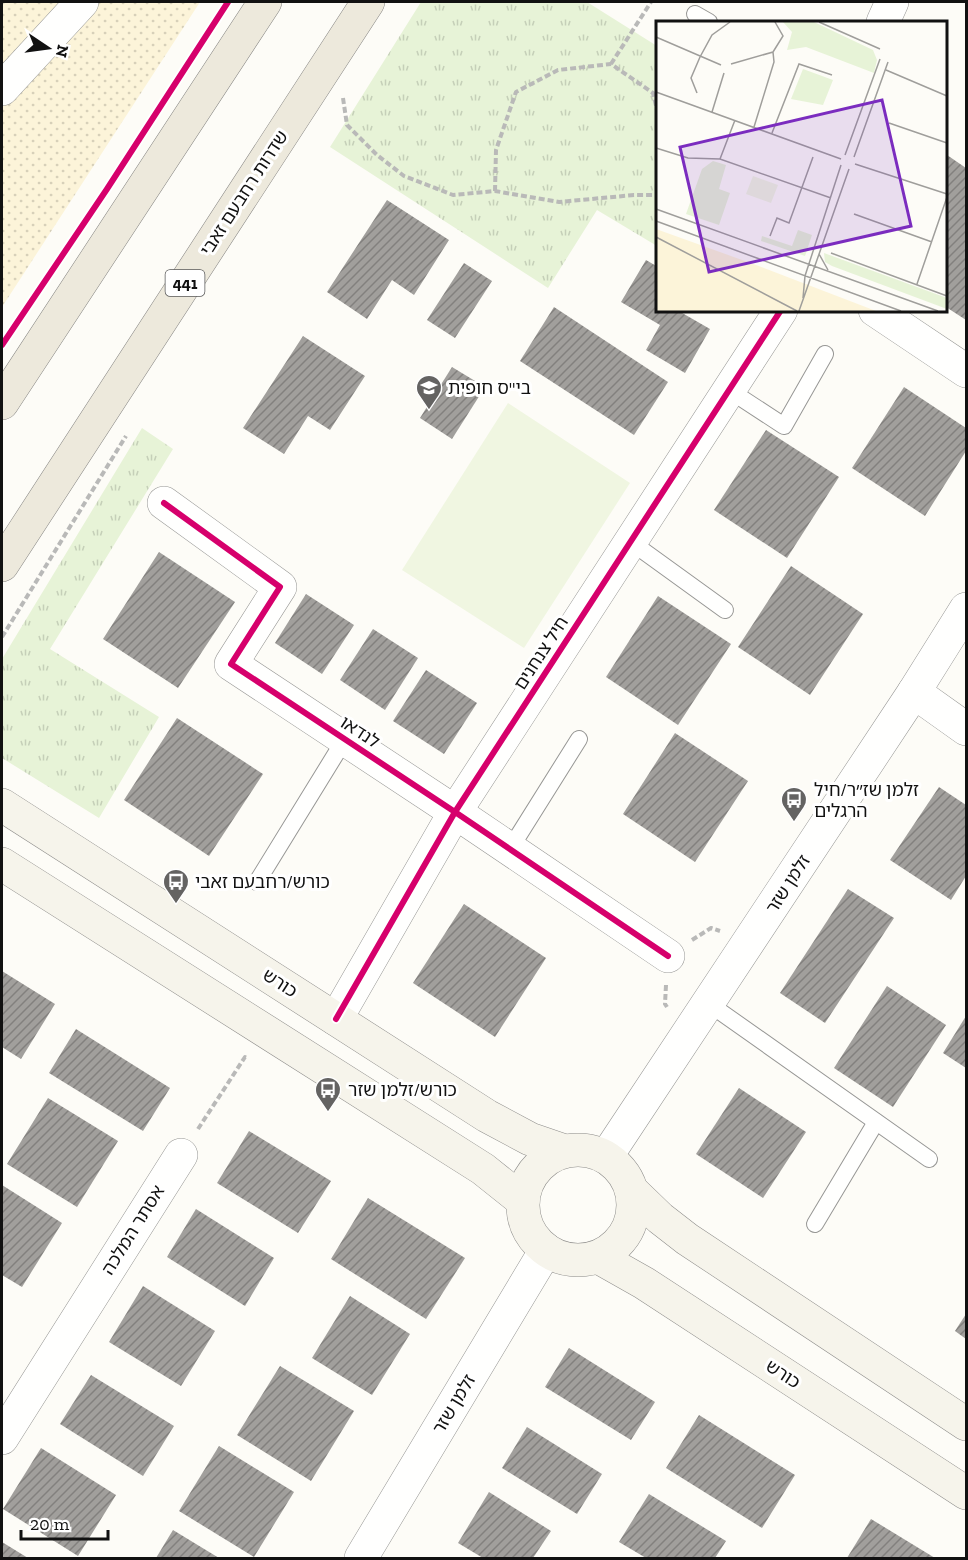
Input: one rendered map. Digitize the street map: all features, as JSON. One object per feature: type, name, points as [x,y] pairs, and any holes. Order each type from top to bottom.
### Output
[{"type":"main road","points":[[2,403],[265,2]]},
{"type":"main road","name":"שדרות רחבעם זאבי","points":[[2,565],[368,2]]},
{"type":"street","points":[[2,89],[82,2]]},
{"type":"street","points":[[883,21],[892,2]]},
{"type":"street","name":"חיל צנחנים","points":[[336,1019],[455,812],[780,312]]},
{"type":"street","points":[[878,312],[966,371]]},
{"type":"street","name":"לנדאו","points":[[164,503],[280,586],[231,664],[668,956]]},
{"type":"street","name":"זלמן שזר","points":[[606,1157],[914,692],[966,609]]},
{"type":"street","points":[[914,692],[966,729]]},
{"type":"street","name":"כורש","points":[[2,805],[487,1116],[530,1139],[565,1151]]},
{"type":"street","points":[[2,864],[483,1170],[523,1201]]},
{"type":"street","points":[[579,1149],[594,1151],[606,1157],[618,1165],[627,1177],[632,1191],[634,1207],[631,1223],[623,1237],[612,1249],[598,1257],[572,1260],[546,1250],[536,1241],[524,1215],[523,1201],[527,1184],[536,1168],[549,1157],[565,1151],[579,1149]]},
{"type":"street","name":"אסתר המלכה","points":[[2,1438],[181,1155]]},
{"type":"street","points":[[632,1191],[660,1218],[687,1239],[966,1424]]},
{"type":"street","name":"זלמן שזר","points":[[361,1558],[546,1250]]},
{"type":"street","name":"כורש","points":[[598,1257],[644,1283],[966,1493]]},
{"type":"lane","points":[[729,390],[784,426],[825,354]]},
{"type":"lane","points":[[631,542],[725,610]]},
{"type":"lane","points":[[257,882],[345,739]]},
{"type":"lane","points":[[510,849],[579,739]]},
{"type":"lane","points":[[708,1003],[929,1160]]},
{"type":"lane","points":[[815,1224],[876,1122]]},
{"type":"path","points":[[611,64],[651,2]]},
{"type":"path","points":[[495,191],[496,150],[516,92],[558,70],[611,64],[653,93],[656,109]]},
{"type":"path","points":[[342,89],[347,124],[377,155],[404,176],[453,195],[495,191],[559,202],[656,195]]},
{"type":"path","points":[[689,1033],[665,1004],[668,956],[711,928],[750,940]]},
{"type":"path","points":[[181,1155],[245,1057],[252,1062],[270,1035]]},
{"type":"sand","points":[[2,2],[200,2],[2,307]]},
{"type":"green space","points":[[421,2],[587,2],[656,45],[656,245],[597,210],[548,288],[330,147]]},
{"type":"green space","points":[[508,403],[630,483],[524,648],[402,570]]},
{"type":"green space","points":[[142,428],[173,449],[50,649],[159,717],[99,818],[2,758],[2,659]]},
{"type":"building","points":[[947,155],[966,168],[966,320],[947,308]]},
{"type":"building","points":[[387,200],[449,240],[414,295],[392,280],[367,319],[327,292]]},
{"type":"building","points":[[646,260],[656,266],[656,312],[680,312],[710,329],[685,373],[646,350],[660,325],[621,302]]},
{"type":"building","points":[[464,263],[492,281],[455,338],[427,320]]},
{"type":"building","points":[[554,307],[668,382],[634,435],[520,361]]},
{"type":"building","points":[[303,336],[365,376],[330,430],[308,416],[284,454],[243,428]]},
{"type":"building","points":[[452,367],[485,387],[452,439],[420,418]]},
{"type":"building","points":[[904,387],[966,428],[966,451],[925,516],[852,468]]},
{"type":"building","points":[[766,430],[839,477],[787,558],[714,510]]},
{"type":"building","points":[[159,552],[235,602],[178,688],[103,639]]},
{"type":"building","points":[[791,566],[863,614],[810,695],[738,647]]},
{"type":"building","points":[[306,594],[354,625],[322,674],[275,643]]},
{"type":"building","points":[[658,596],[731,644],[678,725],[606,677]]},
{"type":"building","points":[[373,629],[418,658],[385,710],[340,680]]},
{"type":"building","points":[[426,670],[477,703],[444,754],[393,721]]},
{"type":"building","points":[[177,718],[263,774],[209,856],[124,800]]},
{"type":"building","points":[[675,733],[748,781],[695,862],[623,814]]},
{"type":"building","points":[[939,787],[966,805],[966,876],[951,900],[890,860]]},
{"type":"building","points":[[848,889],[894,918],[825,1023],[780,993]]},
{"type":"building","points":[[464,904],[546,958],[495,1037],[413,983]]},
{"type":"building","points":[[2,971],[55,1004],[21,1059],[2,1047]]},
{"type":"building","points":[[887,986],[946,1025],[893,1107],[834,1068]]},
{"type":"building","points":[[966,1016],[966,1068],[943,1053]]},
{"type":"building","points":[[76,1029],[170,1088],[143,1131],[49,1073]]},
{"type":"building","points":[[739,1088],[806,1132],[763,1198],[696,1154]]},
{"type":"building","points":[[48,1098],[118,1141],[77,1207],[7,1164]]},
{"type":"building","points":[[249,1131],[331,1181],[298,1233],[217,1183]]},
{"type":"building","points":[[2,1185],[62,1223],[22,1287],[2,1275]]},
{"type":"building","points":[[368,1198],[465,1258],[426,1319],[331,1259]]},
{"type":"building","points":[[196,1209],[274,1258],[245,1306],[167,1257]]},
{"type":"building","points":[[143,1286],[215,1331],[181,1386],[109,1342]]},
{"type":"building","points":[[350,1296],[410,1334],[372,1395],[312,1358]]},
{"type":"building","points":[[966,1314],[966,1339],[955,1331]]},
{"type":"building","points":[[569,1348],[655,1402],[631,1440],[545,1387]]},
{"type":"building","points":[[280,1366],[354,1411],[311,1481],[237,1435]]},
{"type":"building","points":[[91,1375],[174,1426],[143,1476],[60,1424]]},
{"type":"building","points":[[699,1415],[795,1475],[762,1528],[666,1468]]},
{"type":"building","points":[[527,1427],[602,1474],[577,1514],[502,1468]]},
{"type":"building","points":[[219,1446],[294,1492],[254,1557],[179,1511]]},
{"type":"building","points":[[41,1448],[116,1495],[78,1556],[3,1509]]},
{"type":"building","points":[[489,1492],[551,1531],[533,1558],[483,1558],[458,1543]]},
{"type":"building","points":[[649,1494],[726,1541],[715,1558],[646,1558],[619,1542]]},
{"type":"building","points":[[871,1519],[935,1558],[847,1558]]},
{"type":"building","points":[[173,1530],[219,1558],[156,1558]]},
{"type":"building","points":[[2,1542],[28,1558],[2,1558]]},
{"type":"cycle path","points":[[2,345],[107,189],[228,2]]},
{"type":"cycle path","points":[[336,1019],[455,812],[780,312]]},
{"type":"cycle path","points":[[164,503],[280,587],[231,664],[668,956]]},
{"type":"place","name":"בי\"ס חופית","points":[[429,411]]},
{"type":"place","name":"זלמן שז״ר/חיל הרגלים","points":[[794,823]]},
{"type":"place","name":"כורש/רחבעם זאבי","points":[[176,905]]},
{"type":"place","name":"כורש/זלמן שזר","points":[[328,1113]]}]
